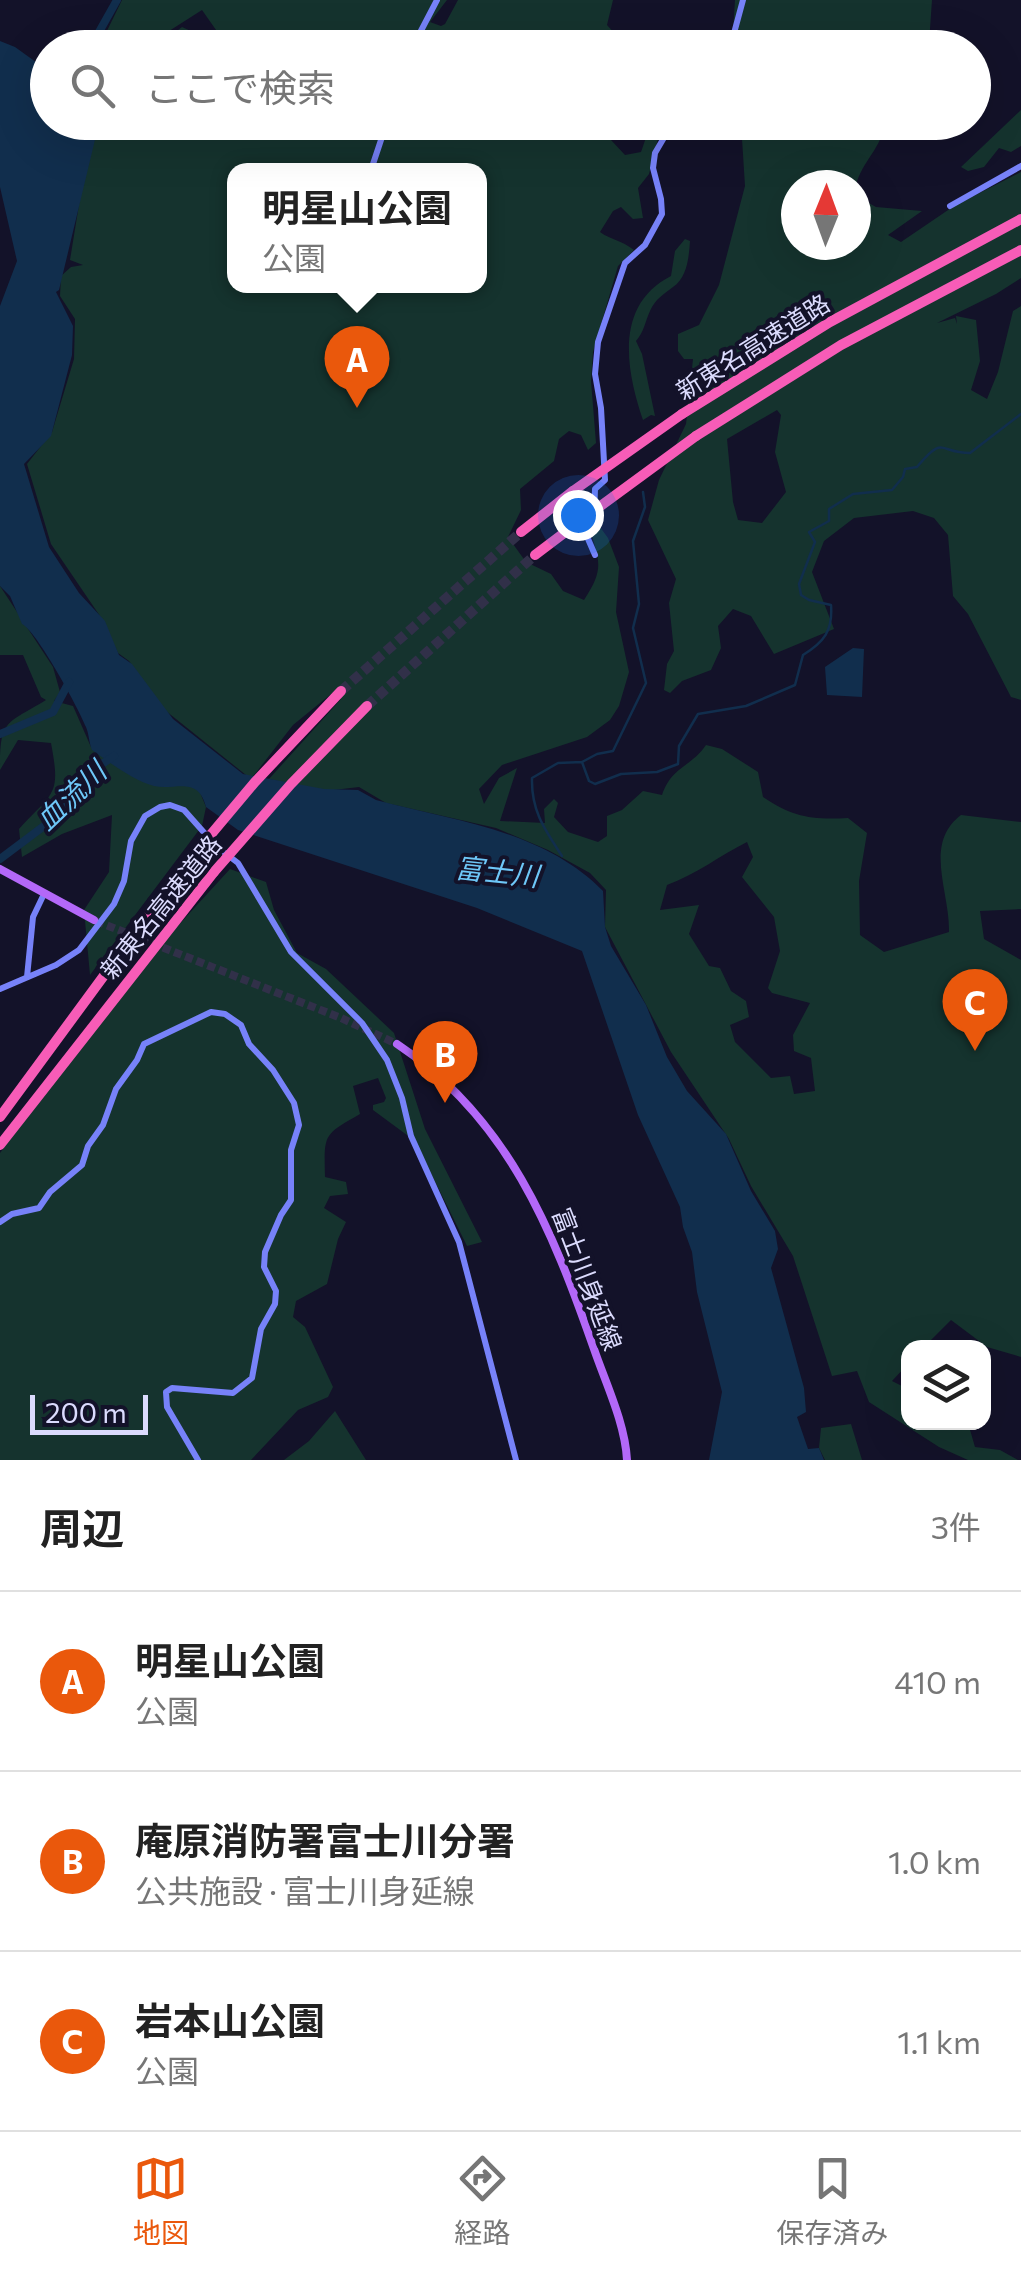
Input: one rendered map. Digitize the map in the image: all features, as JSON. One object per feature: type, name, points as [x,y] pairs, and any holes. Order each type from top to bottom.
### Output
[{"type":"highway","name":"新東名高速道路","points":[[521,532],[682,414],[830,322],[1021,219]]},
{"type":"highway","name":"新東名高速道路","points":[[536,555],[696,436],[856,336],[1021,250]]},
{"type":"highway","name":"新東名高速道路","points":[[0,1118],[192,857],[255,782],[341,691]]},
{"type":"highway","name":"新東名高速道路","points":[[0,1145],[214,872],[291,784],[367,706]]},
{"type":"main road","points":[[1,869],[94,920]]},
{"type":"main road","name":"富士川身延線","points":[[397,1044],[432,1070],[480,1118],[506,1152],[542,1215],[565,1267],[603,1376],[627,1460]]},
{"type":"street","points":[[421,30],[437,0]]},
{"type":"street","points":[[735,30],[743,0]]},
{"type":"street","points":[[595,555],[586,532],[594,518],[593,494],[604,480],[601,408],[595,374],[598,342],[625,264],[645,244],[662,214],[653,168],[663,140]]},
{"type":"street","points":[[950,206],[1021,166]]},
{"type":"street","points":[[0,989],[79,950],[118,896],[131,841],[144,816],[160,807],[184,810],[244,871],[284,943],[362,1023],[387,1060],[411,1136],[458,1242],[516,1460]]},
{"type":"street","points":[[28,977],[33,917],[44,894]]},
{"type":"street","points":[[0,1222],[12,1214],[40,1208],[50,1192],[82,1165],[116,1089],[144,1044],[211,1012],[225,1014],[241,1025],[249,1044],[273,1070],[294,1103],[299,1125],[291,1150],[291,1200],[265,1252],[264,1268],[276,1291],[275,1304],[261,1329],[252,1378],[232,1392],[172,1388],[166,1392],[167,1407],[198,1460]]},
{"type":"green space","points":[[122,0],[447,0],[430,22],[441,26],[458,0],[613,0],[607,25],[611,30],[216,30],[202,10],[171,30],[107,30]]},
{"type":"green space","points":[[735,0],[932,0],[930,30],[733,30]]},
{"type":"green space","points":[[1021,110],[1021,146],[1011,152],[999,148],[984,167],[968,171],[961,167],[991,140]]},
{"type":"green space","points":[[94,140],[384,140],[372,163],[227,163],[227,293],[487,293],[487,163],[375,163],[384,140],[611,140],[625,155],[641,152],[645,140],[658,140],[649,174],[638,188],[643,218],[633,219],[621,207],[613,211],[600,232],[634,250],[618,266],[593,352],[596,443],[588,450],[581,435],[569,431],[559,439],[554,461],[520,489],[521,510],[508,537],[526,562],[551,574],[563,591],[584,600],[598,572],[590,528],[597,523],[608,538],[619,567],[616,612],[629,672],[619,706],[610,720],[587,737],[502,765],[479,789],[484,804],[499,778],[517,768],[500,821],[545,823],[544,809],[554,799],[558,803],[554,817],[568,832],[598,842],[607,836],[607,816],[622,810],[643,791],[662,795],[676,772],[706,745],[722,749],[758,772],[763,797],[774,804],[803,816],[848,818],[867,833],[859,881],[860,935],[884,952],[949,932],[941,854],[943,840],[961,815],[1021,822],[1021,909],[980,911],[984,939],[1021,960],[1021,1357],[991,1348],[991,1340],[978,1340],[951,1320],[931,1340],[901,1340],[901,1371],[892,1381],[901,1386],[901,1423],[869,1402],[857,1371],[832,1376],[793,1256],[751,1186],[729,1139],[671,1052],[605,927],[606,890],[590,873],[496,828],[386,803],[359,787],[325,791],[269,779],[341,699],[336,690],[293,725],[251,779],[166,711],[129,661],[118,653],[102,619],[51,544],[27,464],[52,432],[74,359],[75,319],[60,296],[61,276],[71,267],[83,265],[70,260]],"holes":[[[747,842],[753,857],[742,877],[774,917],[780,951],[768,988],[772,993],[810,1003],[793,1035],[794,1051],[811,1058],[815,1091],[794,1094],[790,1076],[771,1078],[735,1042],[730,1025],[749,1017],[746,1001],[731,991],[720,968],[709,966],[689,934],[699,905],[660,910],[667,885]]]},
{"type":"green space","points":[[742,140],[879,140],[863,170],[781,170],[781,260],[871,260],[871,204],[922,211],[888,235],[901,242],[954,206],[1021,172],[1021,278],[937,323],[955,318],[957,324],[956,316],[976,320],[980,361],[971,390],[987,399],[1013,311],[1021,306],[1021,700],[1011,697],[968,614],[953,596],[948,535],[934,518],[913,511],[854,518],[824,541],[812,572],[834,629],[774,654],[751,616],[733,609],[718,626],[721,648],[711,670],[682,681],[670,693],[664,690],[667,664],[674,651],[669,603],[676,579],[648,520],[659,480],[686,424],[693,359],[684,359],[678,351],[678,334],[699,325],[719,285],[745,186]],"holes":[[[777,410],[781,415],[775,452],[786,492],[762,523],[738,520],[727,439]]]},
{"type":"green space","points":[[685,239],[690,241],[684,273],[655,303],[636,341],[655,416],[643,420],[629,360],[633,321],[653,288],[671,276],[675,251]]},
{"type":"green space","points":[[0,586],[53,667],[60,692],[54,701],[73,706],[91,747],[161,785],[197,785],[206,807],[202,826],[90,975],[84,910],[109,872],[112,815],[62,834],[22,857],[19,829],[52,792],[55,773],[51,743],[18,740],[0,770],[1,741],[8,725],[46,700],[41,697],[23,655],[0,655]]},
{"type":"green space","points":[[230,869],[266,882],[274,910],[297,953],[326,969],[394,1033],[425,1129],[482,1242],[467,1246],[415,1141],[373,1110],[373,1105],[386,1098],[378,1078],[353,1086],[360,1114],[332,1132],[325,1152],[325,1177],[346,1182],[348,1194],[330,1196],[324,1208],[346,1222],[327,1284],[296,1301],[293,1317],[305,1327],[333,1387],[328,1397],[298,1410],[251,1460],[0,1460],[0,1153],[153,953]]},
{"type":"green space","points":[[335,1411],[366,1460],[284,1460],[309,1441]]},
{"type":"green space","points":[[851,1424],[862,1460],[825,1460],[819,1448],[821,1428]]},
{"type":"green space","points":[[913,1430],[970,1430],[975,1447],[1000,1450],[1018,1460],[968,1460]]},
{"type":"water","name":"富士川","points":[[0,41],[30,58],[30,140],[95,140],[56,292],[73,326],[72,355],[51,436],[24,464],[49,547],[79,593],[105,621],[119,655],[132,664],[173,719],[243,774],[324,789],[358,790],[376,800],[497,830],[553,854],[603,891],[605,927],[611,946],[646,1005],[667,1057],[687,1091],[726,1134],[751,1191],[775,1231],[778,1249],[771,1268],[804,1388],[806,1412],[797,1417],[808,1449],[819,1448],[824,1460],[709,1460],[722,1392],[697,1292],[692,1252],[680,1207],[638,1115],[582,951],[477,908],[238,830],[206,807],[192,788],[146,784],[92,750],[86,727],[66,688],[0,586],[0,306],[17,261],[0,187]]},
{"type":"water","points":[[853,648],[864,649],[862,697],[827,695],[825,667]]},
{"type":"waterway","points":[[100,30],[117,0]]},
{"type":"waterway","points":[[582,762],[589,781],[595,784],[621,774],[657,772],[678,764],[679,746],[698,714],[746,706],[795,685],[803,655],[826,635],[831,614],[831,605],[801,595],[799,584],[815,542],[809,532],[829,521],[829,509],[853,494],[892,490],[905,469],[917,467],[938,448],[970,453],[1021,414]]},
{"type":"waterway","points":[[562,856],[537,810],[532,778],[558,763],[582,762],[613,751],[646,683],[633,628],[639,604],[633,541],[645,507],[643,492]]},
{"type":"waterway","points":[[0,734],[53,712],[69,682]]},
{"type":"waterway","name":"血流川","points":[[0,859],[56,817],[87,774],[114,756]]},
{"type":"tunnel","points":[[341,691],[521,532]]},
{"type":"tunnel","points":[[367,706],[535,555]]},
{"type":"tunnel","points":[[96,921],[397,1044]]},
{"type":"place","name":"明星山公園","points":[[357,408]]},
{"type":"place","name":"岩本山公園","points":[[975,1051]]},
{"type":"place","name":"庵原消防署富士川分署","points":[[445,1103]]}]
